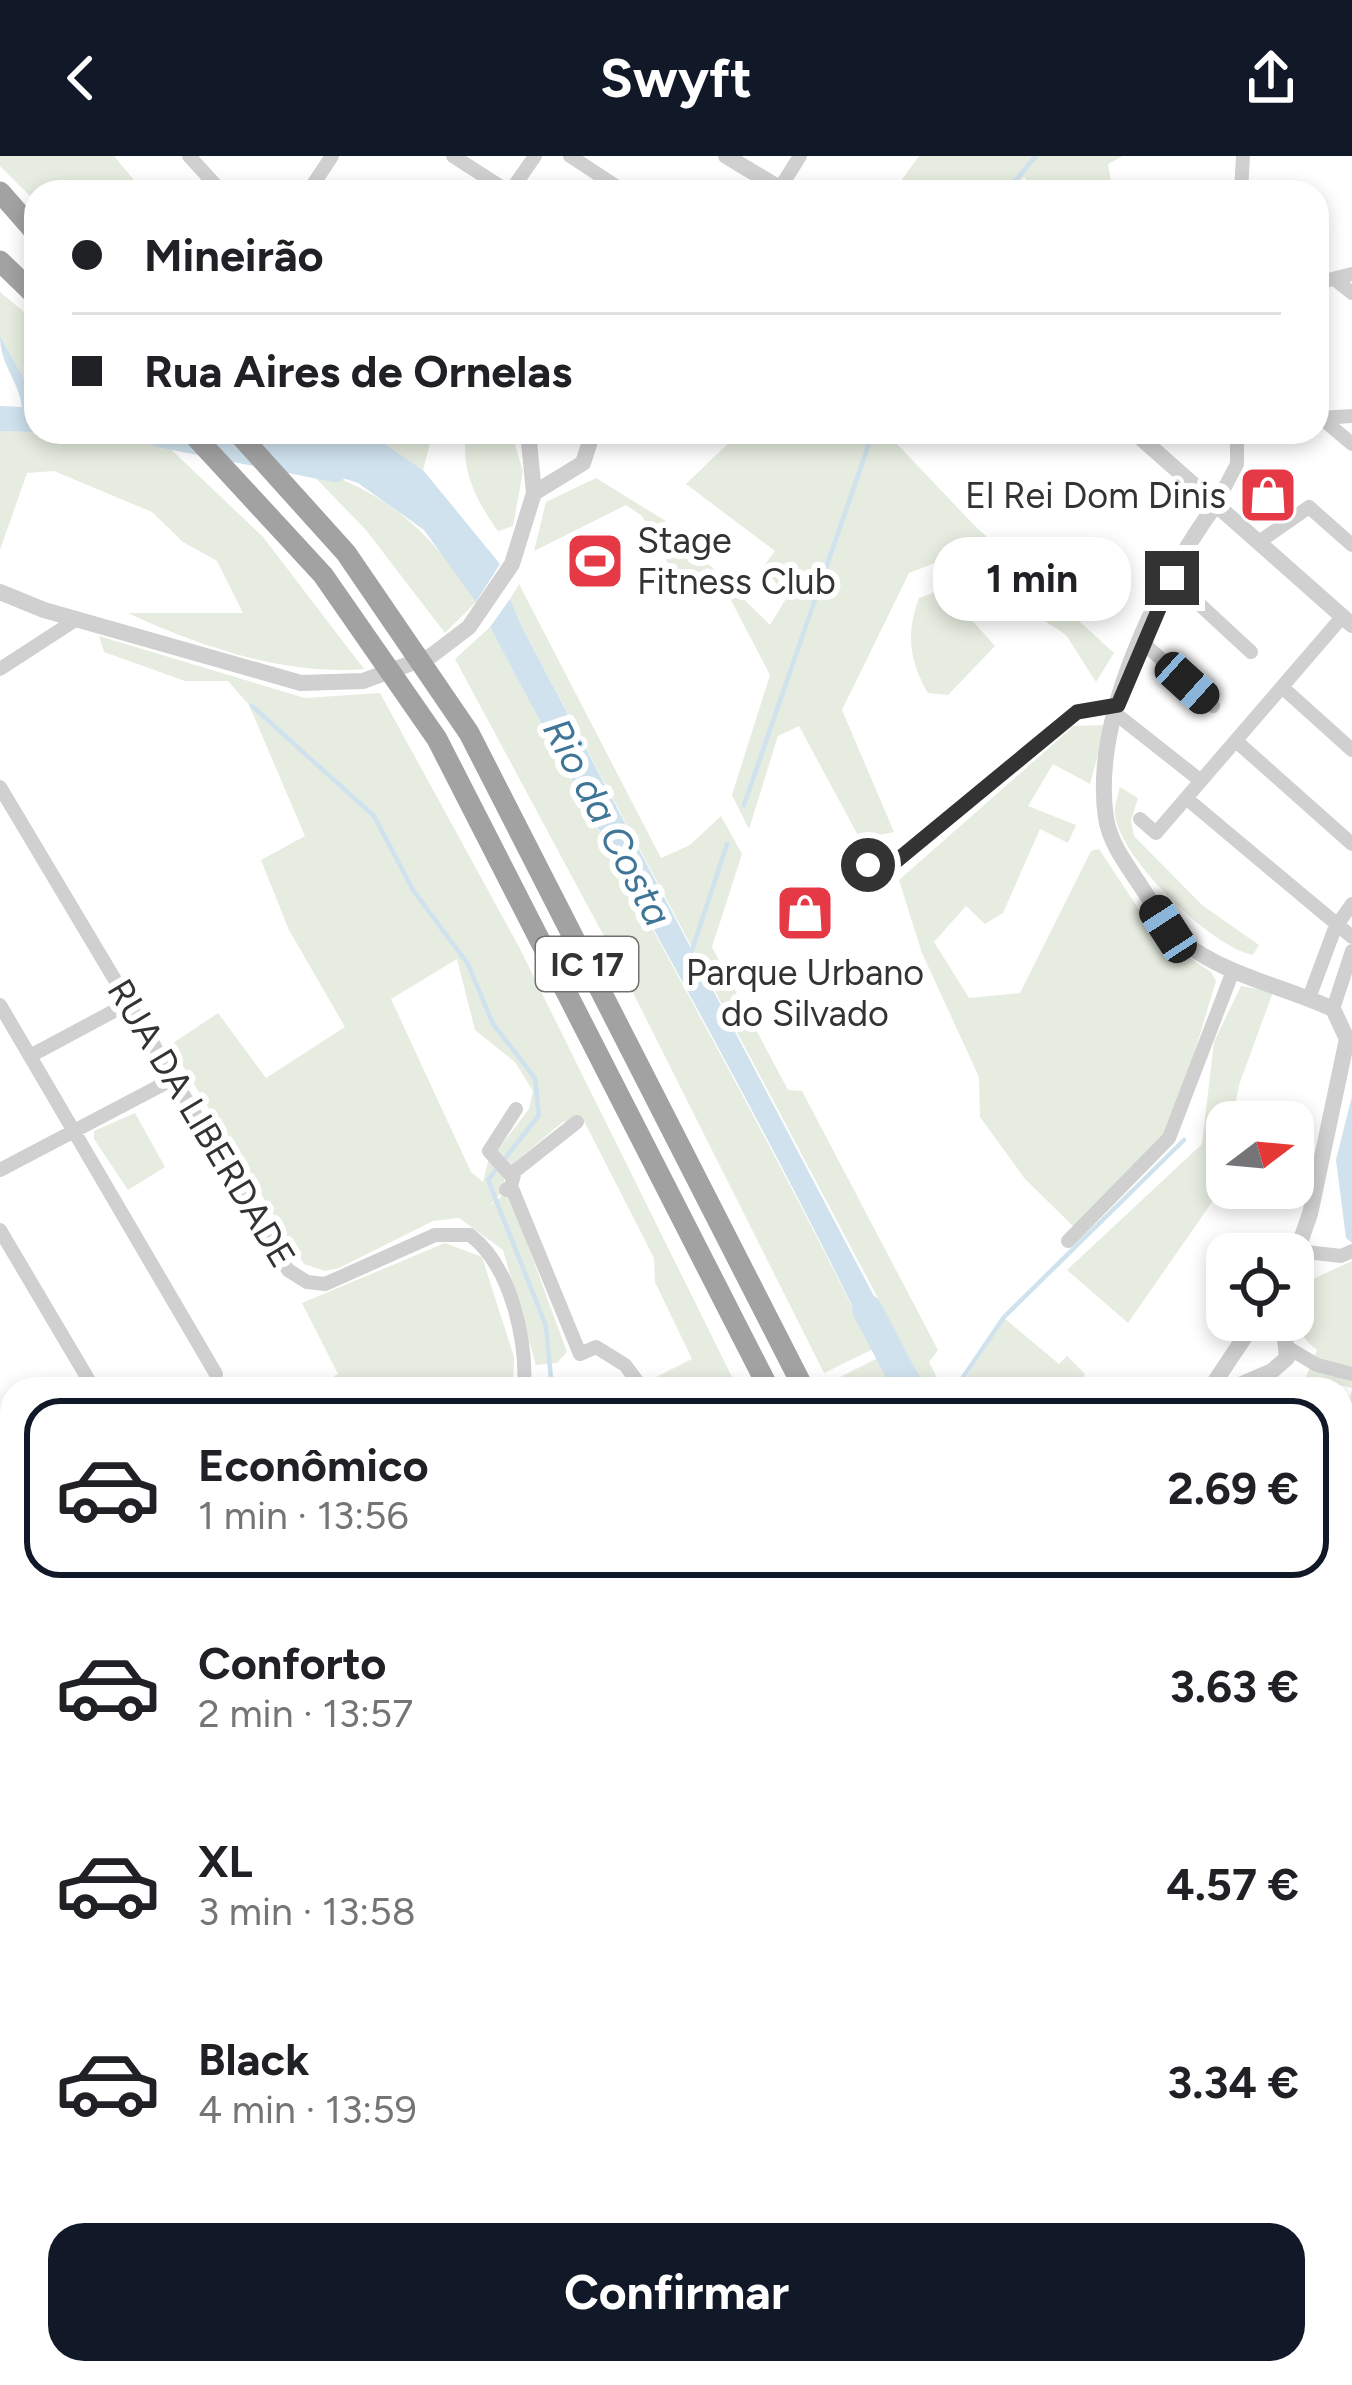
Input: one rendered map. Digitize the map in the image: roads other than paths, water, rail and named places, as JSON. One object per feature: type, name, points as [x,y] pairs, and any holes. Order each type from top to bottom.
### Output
[{"type":"highway","points":[[0,192],[24,219]]},
{"type":"highway","points":[[0,212],[24,235]]},
{"type":"highway","points":[[0,264],[24,285]]},
{"type":"highway","name":"IC 17","points":[[202,444],[323,575],[437,739],[763,1377]]},
{"type":"highway","name":"IC 17","points":[[248,444],[346,553],[469,734],[798,1377]]},
{"type":"street","points":[[189,156],[211,180]]},
{"type":"street","points":[[453,156],[490,180]]},
{"type":"street","points":[[570,156],[607,180]]},
{"type":"street","points":[[726,156],[764,180]]},
{"type":"street","points":[[1345,277],[1352,293]]},
{"type":"street","points":[[0,592],[77,619],[306,684],[385,676],[452,641],[500,590],[533,496],[528,444]]},
{"type":"street","points":[[530,444],[544,468],[568,471]]},
{"type":"street","points":[[533,496],[589,456],[591,444]]},
{"type":"street","points":[[1140,819],[1156,833],[1282,687],[1347,621],[1148,444]]},
{"type":"street","points":[[1237,444],[1238,464],[1141,640],[1117,709],[1106,823],[1168,929],[1233,971],[1309,998],[1333,1010],[1344,1022],[1347,1039],[1301,1233]]},
{"type":"street","points":[[1259,542],[1309,507],[1352,545]]},
{"type":"street","points":[[1172,578],[1251,652]]},
{"type":"street","points":[[0,669],[77,619]]},
{"type":"street","points":[[1141,640],[1213,706]]},
{"type":"street","points":[[1282,687],[1352,750]]},
{"type":"street","points":[[868,865],[895,862],[1077,712],[1117,709],[1201,781]]},
{"type":"street","points":[[1236,741],[1352,844]]},
{"type":"street","name":"RUA DA LIBERDADE","points":[[0,787],[283,1264],[300,1280],[333,1281],[443,1233],[476,1240],[495,1262],[518,1325],[524,1377]]},
{"type":"street","points":[[1186,798],[1352,938]]},
{"type":"street","points":[[1309,998],[1335,928],[1352,904]]},
{"type":"street","points":[[1333,1010],[1352,951]]},
{"type":"street","points":[[1068,1241],[1169,1138],[1233,971]]},
{"type":"street","points":[[30,1056],[129,1003]]},
{"type":"street","points":[[0,1005],[216,1374]]},
{"type":"street","points":[[0,1170],[175,1078]]},
{"type":"street","points":[[516,1109],[490,1145],[492,1155],[509,1181],[580,1354],[596,1347],[625,1365],[634,1377]]},
{"type":"street","points":[[509,1181],[514,1171],[577,1122]]},
{"type":"street","points":[[0,1230],[87,1377]]},
{"type":"street","points":[[1314,1256],[1352,1251]]},
{"type":"street","points":[[1218,1377],[1242,1341]]},
{"type":"street","points":[[1247,1341],[1246,1364],[1262,1372]]},
{"type":"street","points":[[1288,1341],[1290,1349],[1317,1365]]},
{"type":"street","points":[[1281,1366],[1290,1349]]},
{"type":"street","points":[[1253,1377],[1281,1366],[1317,1365],[1352,1374]]},
{"type":"water","points":[[0,336],[24,379],[24,432],[0,431],[0,406],[22,407]]},
{"type":"water","points":[[284,444],[385,444],[423,470],[500,564],[476,602],[424,530],[358,483],[303,465]]},
{"type":"water","points":[[510,599],[896,1338],[873,1349],[734,1076],[490,627]]},
{"type":"water","points":[[1352,1096],[1352,1243],[1346,1238],[1336,1160]]},
{"type":"water","points":[[901,1347],[920,1377],[887,1377],[878,1358]]},
{"type":"waterway","points":[[1016,180],[1036,156]]},
{"type":"waterway","name":"Rio da Costa","points":[[219,444],[335,467]]},
{"type":"waterway","points":[[744,805],[869,444]]},
{"type":"waterway","points":[[252,706],[374,816],[413,890],[468,964],[493,1024],[535,1078],[539,1115],[488,1180],[546,1326],[551,1377]]},
{"type":"waterway","points":[[691,953],[727,844]]},
{"type":"waterway","points":[[963,1377],[1004,1317],[1184,1140]]},
{"type":"waterway","name":"Rio da Costa","points":[[867,1309],[903,1377]]},
{"type":"place","name":"El Rei Dom Dinis","points":[[1268,495]]},
{"type":"place","name":"Stage Fitness Club","points":[[595,561]]},
{"type":"place","name":"Parque Urbano do Silvado","points":[[805,913]]}]
